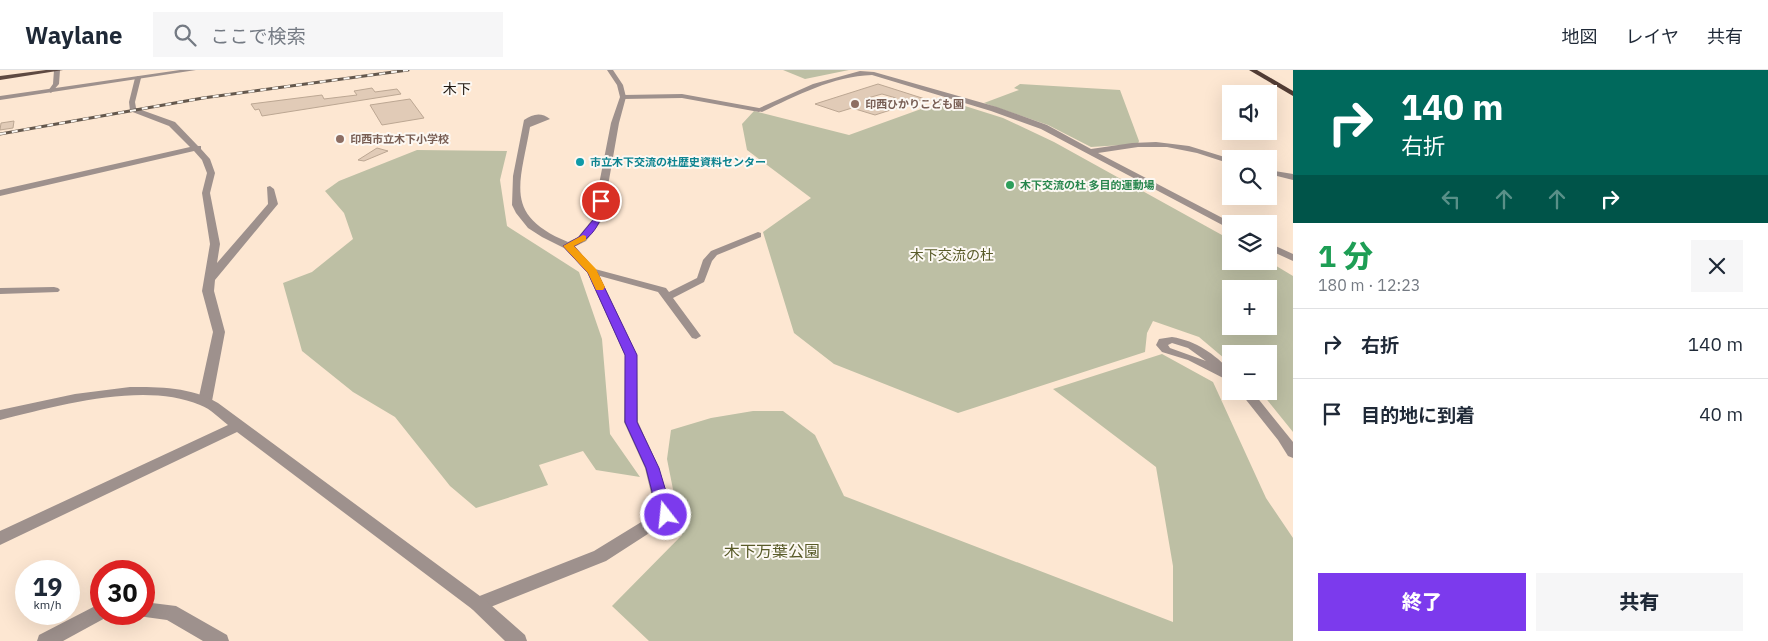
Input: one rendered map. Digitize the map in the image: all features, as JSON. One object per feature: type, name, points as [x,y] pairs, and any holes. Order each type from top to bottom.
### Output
[{"type":"highway","points":[[1252,70],[1293,94]]},
{"type":"main road","points":[[0,72],[14,70]]},
{"type":"main road","points":[[0,78],[59,70]]},
{"type":"street","points":[[51,91],[56,84],[59,70]]},
{"type":"street","points":[[0,98],[193,70]]},
{"type":"street","points":[[568,246],[582,239],[597,220],[615,123],[623,97],[620,85],[610,70]]},
{"type":"street","points":[[759,110],[814,86],[862,72],[869,72],[1009,114],[1044,127],[1222,221]]},
{"type":"street","points":[[138,78],[132,102],[133,109],[172,124],[206,158],[211,173],[206,192],[215,244],[208,291],[219,332],[205,401]]},
{"type":"street","points":[[478,604],[600,556],[666,515],[652,468],[631,422],[631,355],[592,272],[568,246],[544,236],[527,220],[518,206],[516,192],[527,126]]},
{"type":"street","points":[[1092,151],[1146,144],[1203,152],[1222,159]]},
{"type":"street","points":[[0,193],[198,148]]},
{"type":"street","points":[[1277,174],[1293,178]]},
{"type":"street","points":[[210,280],[237,245],[273,204],[270,189]]},
{"type":"street","points":[[1277,250],[1293,258]]},
{"type":"street","points":[[0,291],[54,290]]},
{"type":"street","points":[[0,414],[67,400],[122,392],[166,394],[205,401],[478,604],[518,641]]},
{"type":"street","points":[[0,538],[238,426]]},
{"type":"street","points":[[155,611],[170,612],[220,641]]},
{"type":"street","points":[[46,641],[90,617]]},
{"type":"lane","points":[[623,97],[682,96],[759,110]]},
{"type":"lane","points":[[667,296],[701,280],[708,260],[714,253],[758,235]]},
{"type":"lane","points":[[592,272],[662,290],[696,336]]},
{"type":"lane","points":[[1170,339],[1193,348],[1214,360],[1231,378],[1192,358],[1166,350],[1162,345],[1163,341],[1170,339]]},
{"type":"lane","points":[[1252,400],[1283,437],[1293,453]]},
{"type":"green space","points":[[783,70],[849,70],[805,79]]},
{"type":"green space","points":[[1020,84],[1120,90],[1139,141],[1138,144],[1091,147],[1048,125],[984,103],[1019,90],[1014,88]]},
{"type":"green space","name":"木下交流の杜","points":[[946,100],[1003,118],[1054,142],[1222,235],[1222,270],[1277,270],[1277,266],[1293,276],[1293,432],[1267,400],[1277,400],[1277,345],[1222,345],[1222,356],[1199,337],[1153,321],[1147,333],[1145,352],[958,413],[834,364],[794,333],[763,232],[811,198],[747,150],[742,124],[754,111],[849,135]]},
{"type":"green space","points":[[417,150],[507,151],[500,180],[507,226],[579,272],[602,339],[610,434],[640,477],[596,470],[583,451],[539,465],[548,485],[476,508],[450,486],[395,417],[353,392],[302,351],[283,283],[312,272],[353,239],[344,213],[325,191],[339,181]]},
{"type":"green space","name":"木下万葉公園","points":[[1162,354],[1213,382],[1266,498],[1293,538],[1293,641],[649,641],[612,606],[682,535],[667,459],[671,430],[711,418],[753,411],[783,411],[815,435],[844,496],[1173,622],[1173,566],[1156,467],[1053,389]]},
{"type":"building","points":[[878,84],[925,99],[875,115],[852,108],[839,112],[815,104]],"holes":[[[882,94],[896,98],[882,103],[864,99]]]},
{"type":"building","points":[[372,88],[375,92],[397,89],[401,94],[262,116],[259,109],[255,110],[251,104],[322,95],[324,99],[357,95],[354,91]]},
{"type":"building","points":[[410,99],[424,118],[382,125],[370,105]]},
{"type":"building","points":[[14,121],[13,128],[0,130],[1,123]]},
{"type":"building","points":[[377,148],[388,151],[364,161],[358,160]]},
{"type":"railway","points":[[0,134],[203,98],[408,70]]},
{"type":"slow traffic","points":[[583,238],[568,246],[592,272],[600,287]]},
{"type":"place","name":"印西ひかりこども園","points":[[855,104]]},
{"type":"place","name":"印西市立木下小学校","points":[[340,139]]},
{"type":"place","name":"市立木下交流の杜歴史資料センター","points":[[580,162]]},
{"type":"place","name":"木下交流の杜 多目的運動場","points":[[1010,185]]},
{"type":"district","name":"木下","points":[[457,89]]},
{"type":"route","points":[[601,201],[597,220],[582,239],[568,246],[592,272],[631,355],[631,422],[652,468],[666,515]]}]
